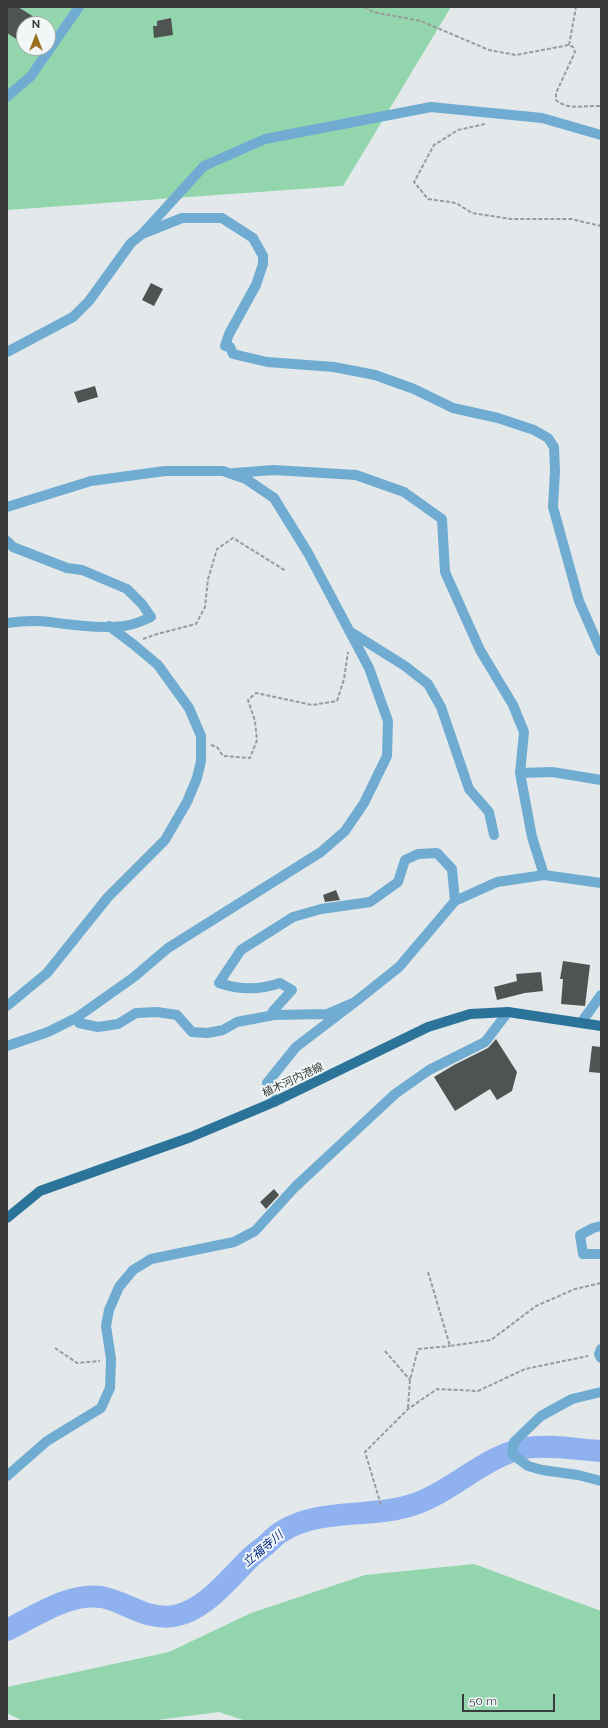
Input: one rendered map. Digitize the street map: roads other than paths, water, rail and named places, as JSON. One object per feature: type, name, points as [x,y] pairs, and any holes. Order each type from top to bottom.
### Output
[{"type":"main road","name":"植木河内港線","points":[[7,1218],[40,1191],[191,1138],[274,1102],[428,1027],[470,1014],[508,1012],[601,1026]]},
{"type":"street","points":[[7,97],[31,76],[79,7]]},
{"type":"street","points":[[7,352],[73,316],[89,301],[131,243],[142,234],[204,166],[265,139],[431,107],[542,118],[601,135]]},
{"type":"street","points":[[142,234],[182,218],[222,218],[253,238],[263,256],[263,264],[256,285],[229,334],[225,346],[230,347],[233,354],[267,362],[334,367],[375,375],[414,389],[453,408],[534,430],[548,438],[554,447],[555,471],[553,507],[579,601],[601,651]]},
{"type":"street","points":[[230,474],[274,470],[356,474],[404,492],[442,519],[445,572],[480,650],[513,705],[524,732],[520,773],[532,837],[544,875]]},
{"type":"street","points":[[7,507],[91,481],[165,471],[223,471],[246,479],[274,498],[308,553],[369,668],[388,721],[387,756],[364,803],[345,831],[321,852],[168,948],[134,977],[76,1018],[48,1032],[7,1046]]},
{"type":"street","points":[[7,541],[13,547],[67,568],[82,570],[127,589],[142,604],[151,617],[138,623],[124,626],[28,620],[7,623]]},
{"type":"street","points":[[7,1006],[47,973],[108,897],[165,840],[187,802],[197,778],[201,761],[201,736],[189,708],[158,665],[109,626]]},
{"type":"street","points":[[350,631],[405,666],[428,684],[444,714],[469,789],[489,812],[494,835]]},
{"type":"street","points":[[520,773],[552,772],[601,780]]},
{"type":"street","points":[[274,1015],[273,1011],[292,990],[280,983],[265,988],[233,988],[219,983],[241,950],[293,917],[321,909],[370,902],[398,882],[406,860],[418,854],[437,853],[452,868],[455,901]]},
{"type":"street","points":[[274,1102],[267,1083],[296,1047],[399,967],[455,901],[497,882],[544,875],[601,883]]},
{"type":"street","points":[[581,1023],[601,995]]},
{"type":"street","points":[[76,1018],[79,1023],[98,1027],[118,1024],[136,1013],[157,1012],[177,1015],[192,1032],[207,1033],[223,1030],[237,1022],[274,1015],[327,1014],[355,1002]]},
{"type":"street","points":[[7,1476],[47,1441],[101,1408],[110,1388],[111,1359],[106,1326],[109,1310],[119,1287],[133,1270],[151,1259],[234,1242],[255,1231],[295,1187],[395,1094],[429,1070],[485,1042],[508,1012]]},
{"type":"street","points":[[601,1226],[593,1228],[580,1235],[583,1254],[601,1254]]},
{"type":"street","points":[[601,1392],[572,1399],[541,1416],[514,1442],[512,1454],[528,1466],[542,1470],[578,1475],[601,1481]]},
{"type":"waterway","name":"立福寺川","points":[[7,1630],[41,1612],[76,1598],[101,1597],[110,1599],[155,1616],[164,1617],[185,1613],[206,1601],[251,1557],[281,1532],[296,1524],[329,1516],[381,1511],[415,1504],[443,1491],[483,1465],[511,1452],[526,1448],[553,1447],[601,1451]]}]
